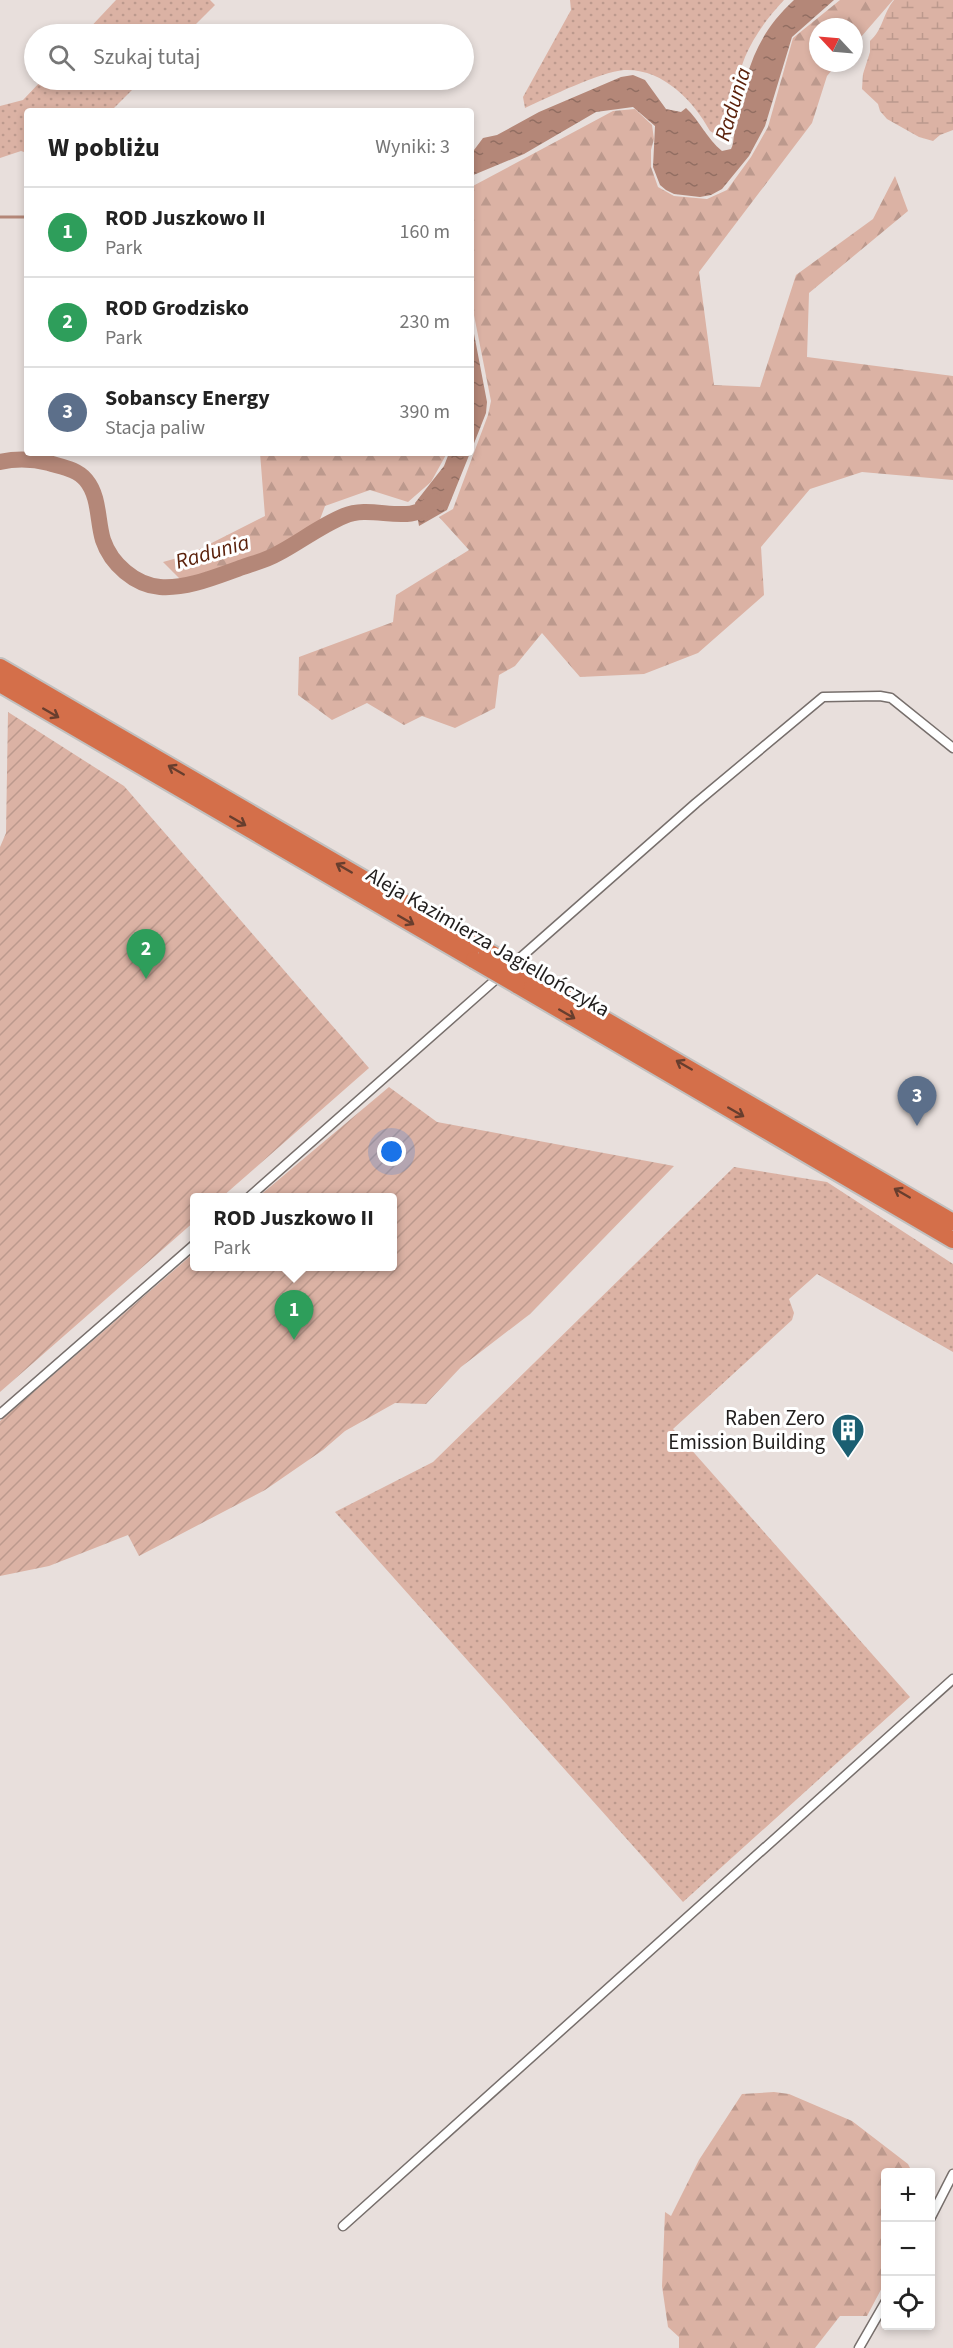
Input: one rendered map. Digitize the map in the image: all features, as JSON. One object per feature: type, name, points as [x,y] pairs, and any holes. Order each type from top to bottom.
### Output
[{"type":"highway","name":"Aleja Kazimierza Jagiellończyka","points":[[0,668],[953,1240]]},
{"type":"highway","name":"Aleja Kazimierza Jagiellończyka","points":[[0,684],[480,955]]},
{"type":"highway","name":"Aleja Kazimierza Jagiellończyka","points":[[522,980],[953,1222]]},
{"type":"street","points":[[520,958],[696,803],[823,697],[880,696],[891,698],[953,748]]},
{"type":"street","points":[[253,1193],[494,981]]},
{"type":"street","points":[[0,1414],[190,1248]]},
{"type":"street","points":[[343,2226],[953,1679]]},
{"type":"street","points":[[935,2208],[953,2174]]},
{"type":"street","points":[[859,2348],[881,2308]]},
{"type":"green space","points":[[116,0],[210,0],[215,5],[196,24],[93,24]]},
{"type":"green space","points":[[570,0],[784,0],[762,27],[749,49],[725,120],[715,134],[710,131],[695,108],[675,88],[651,74],[638,71],[624,70],[602,75],[525,108],[523,97],[571,10]]},
{"type":"green space","points":[[840,0],[893,0],[863,35],[863,18],[818,18]]},
{"type":"green space","points":[[894,0],[953,0],[953,130],[940,135],[933,141],[919,137],[887,119],[880,111],[878,104],[862,89],[863,74],[870,52],[870,41],[878,32]]},
{"type":"green space","points":[[809,25],[809,72],[830,72],[827,76],[812,123],[699,272],[714,385],[760,387],[796,275],[873,219],[895,176],[908,211],[809,293],[807,357],[953,376],[953,480],[862,472],[810,489],[761,547],[764,595],[698,653],[644,674],[580,677],[542,633],[515,666],[499,675],[495,708],[455,728],[422,716],[404,725],[367,703],[332,720],[298,695],[299,657],[393,622],[396,595],[469,550],[439,517],[453,509],[474,456],[491,401],[474,315],[474,185],[613,111],[635,109],[652,125],[654,139],[651,150],[651,167],[658,187],[674,196],[707,199],[727,190],[751,157],[768,127],[793,38]]},
{"type":"green space","points":[[32,90],[132,90],[114,108],[24,108],[24,152],[0,158],[0,106],[23,100]]},
{"type":"green space","points":[[260,456],[445,456],[431,482],[408,502],[370,490],[325,506],[316,530],[275,555],[186,585],[163,562],[188,555],[265,516]]},
{"type":"green space","points":[[8,712],[124,786],[369,1068],[227,1193],[190,1193],[190,1225],[0,1392],[0,847],[6,833]]},
{"type":"green space","points":[[389,1087],[437,1122],[674,1166],[530,1314],[461,1367],[426,1404],[395,1403],[345,1431],[323,1450],[265,1490],[139,1556],[128,1535],[49,1566],[0,1576],[0,1421],[190,1256],[190,1271],[397,1271],[397,1193],[263,1193]]},
{"type":"green space","points":[[734,1167],[827,1182],[953,1264],[953,1352],[817,1274],[789,1299],[794,1313],[792,1320],[673,1429],[910,1697],[683,1902],[335,1512],[433,1462]]},
{"type":"green space","points":[[774,2092],[789,2094],[852,2121],[908,2164],[910,2168],[881,2168],[881,2290],[867,2316],[840,2316],[815,2348],[679,2348],[679,2337],[668,2327],[662,2286],[665,2212],[671,2216],[699,2160],[742,2094]]},
{"type":"water","points":[[794,0],[834,0],[814,18],[809,18],[809,22],[792,37],[765,126],[749,156],[722,189],[711,195],[700,197],[674,194],[660,185],[653,167],[655,126],[633,107],[596,112],[524,154],[474,175],[474,150],[483,138],[497,135],[539,112],[621,77],[633,75],[645,80],[666,109],[681,112],[686,108],[722,151],[731,149],[748,73],[760,42],[769,28]]},
{"type":"water","points":[[474,334],[487,402],[486,413],[474,443]]},
{"type":"water","points":[[448,456],[469,456],[447,510],[419,526],[415,503],[444,466]]},
{"type":"waterway","points":[[0,217],[24,217]]},
{"type":"waterway","name":"Radunia","points":[[0,462],[19,460],[49,463],[82,476],[94,494],[101,533],[112,557],[133,578],[160,587],[192,584],[265,560],[344,516],[367,512],[414,513],[434,501]]},
{"type":"place","name":"ROD Grodzisko","points":[[146,979]]},
{"type":"place","name":"Sobanscy Energy","points":[[917,1126]]},
{"type":"place","name":"ROD Juszkowo II","points":[[294,1340]]},
{"type":"place","name":"Raben Zero Emission Building","points":[[848,1459]]}]
